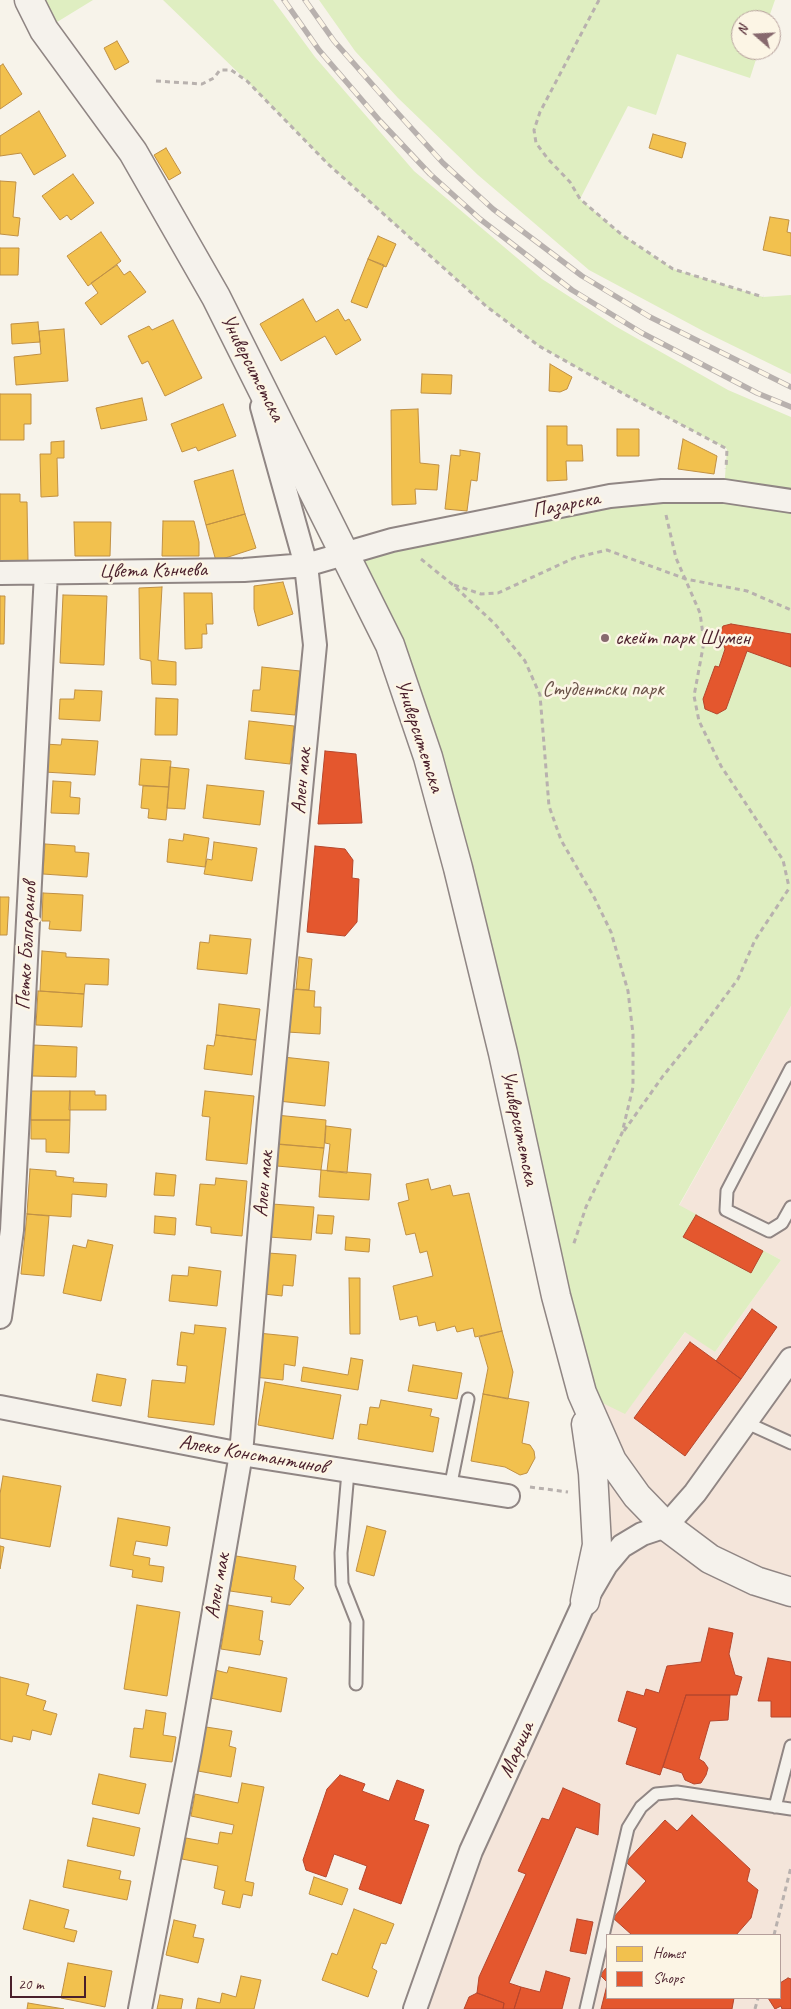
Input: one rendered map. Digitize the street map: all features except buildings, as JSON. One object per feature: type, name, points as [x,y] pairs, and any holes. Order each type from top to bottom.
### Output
[{"type":"street","name":"Университетска","points":[[29,0],[44,30],[133,152],[216,298],[249,360],[390,645],[428,756],[458,868],[503,1053],[556,1296],[582,1393],[612,1461],[637,1496],[666,1526]]},
{"type":"street","name":"Ален мак","points":[[140,2009],[192,1740],[241,1454],[269,1119],[315,645],[306,565],[249,360]]},
{"type":"street","name":"Пазарска","points":[[345,553],[392,540],[610,496],[662,491],[724,491],[791,501]]},
{"type":"street","name":"Цвета Кънчева","points":[[0,573],[244,570],[306,565],[345,553]]},
{"type":"street","name":"Петко Българанов","points":[[0,1317],[12,1230],[46,573]]},
{"type":"street","points":[[791,1359],[747,1423],[695,1493],[666,1526],[710,1559],[756,1581],[791,1592]]},
{"type":"street","points":[[582,1393],[593,1473],[597,1545],[585,1601]]},
{"type":"street","name":"Алеко Константинов","points":[[0,1407],[241,1454],[508,1496]]},
{"type":"street","name":"Марица","points":[[415,2009],[471,1851],[585,1601],[606,1565],[622,1546],[642,1534],[666,1526]]},
{"type":"lane","points":[[791,1068],[726,1192],[726,1210],[769,1231],[782,1223],[791,1206]]},
{"type":"lane","points":[[450,1488],[468,1399]]},
{"type":"lane","points":[[747,1423],[791,1443]]},
{"type":"lane","points":[[348,1472],[343,1508],[341,1561],[342,1584],[357,1622],[356,1684]]},
{"type":"lane","points":[[775,1807],[791,1746]]},
{"type":"lane","points":[[586,2009],[628,1828],[640,1807],[656,1794],[677,1792],[791,1809]]},
{"type":"path","points":[[599,0],[540,112],[534,130],[536,143],[570,182],[580,199],[622,235],[644,250],[673,269],[762,297]]},
{"type":"path","points":[[156,81],[202,84],[214,78],[220,70],[231,70],[247,81],[328,164],[486,306],[539,346],[727,449],[724,491]]},
{"type":"path","points":[[571,1252],[586,1207],[622,1133],[663,1076],[702,1029],[738,979],[755,940],[790,887],[782,860],[722,766],[699,721],[694,696],[704,642],[700,613],[676,558],[662,491]]},
{"type":"path","points":[[392,540],[427,563],[453,585],[511,642],[525,661],[540,695],[549,806],[561,840],[594,897],[611,932],[628,991],[633,1034],[632,1087],[622,1133]]},
{"type":"path","points":[[453,585],[481,594],[498,593],[574,558],[607,550],[686,579],[747,591],[791,610]]},
{"type":"path","points":[[508,1496],[511,1484],[594,1495]]},
{"type":"path","points":[[774,1934],[791,1868]]},
{"type":"shaded area","points":[[791,1006],[791,2009],[415,2009],[585,1601],[582,1393],[625,1413],[686,1331],[715,1352],[781,1260],[679,1206]]},
{"type":"green space","points":[[29,0],[93,0],[44,30]]},
{"type":"green space","name":"Студентски парк","points":[[163,0],[273,0],[315,57],[414,171],[542,279],[615,326],[728,390],[791,417],[791,1006],[679,1205],[781,1260],[715,1352],[685,1332],[625,1414],[582,1393],[458,868],[345,553],[515,515],[724,491],[727,449],[539,346],[486,306],[328,164],[247,81]]},
{"type":"green space","points":[[319,0],[775,0],[772,10],[731,10],[731,60],[756,60],[750,78],[677,54],[656,115],[628,106],[580,199],[622,235],[673,269],[763,297],[791,295],[791,374],[705,332],[589,270],[478,175],[398,98],[355,51]]},
{"type":"railway","points":[[284,0],[319,50],[380,121],[430,174],[480,219],[572,290],[642,333],[757,393],[791,407]]},
{"type":"railway","points":[[305,0],[334,41],[394,109],[443,163],[493,209],[582,276],[650,317],[791,387]]},
{"type":"place","name":"скейт парк Шумен","points":[[605,638]]}]
